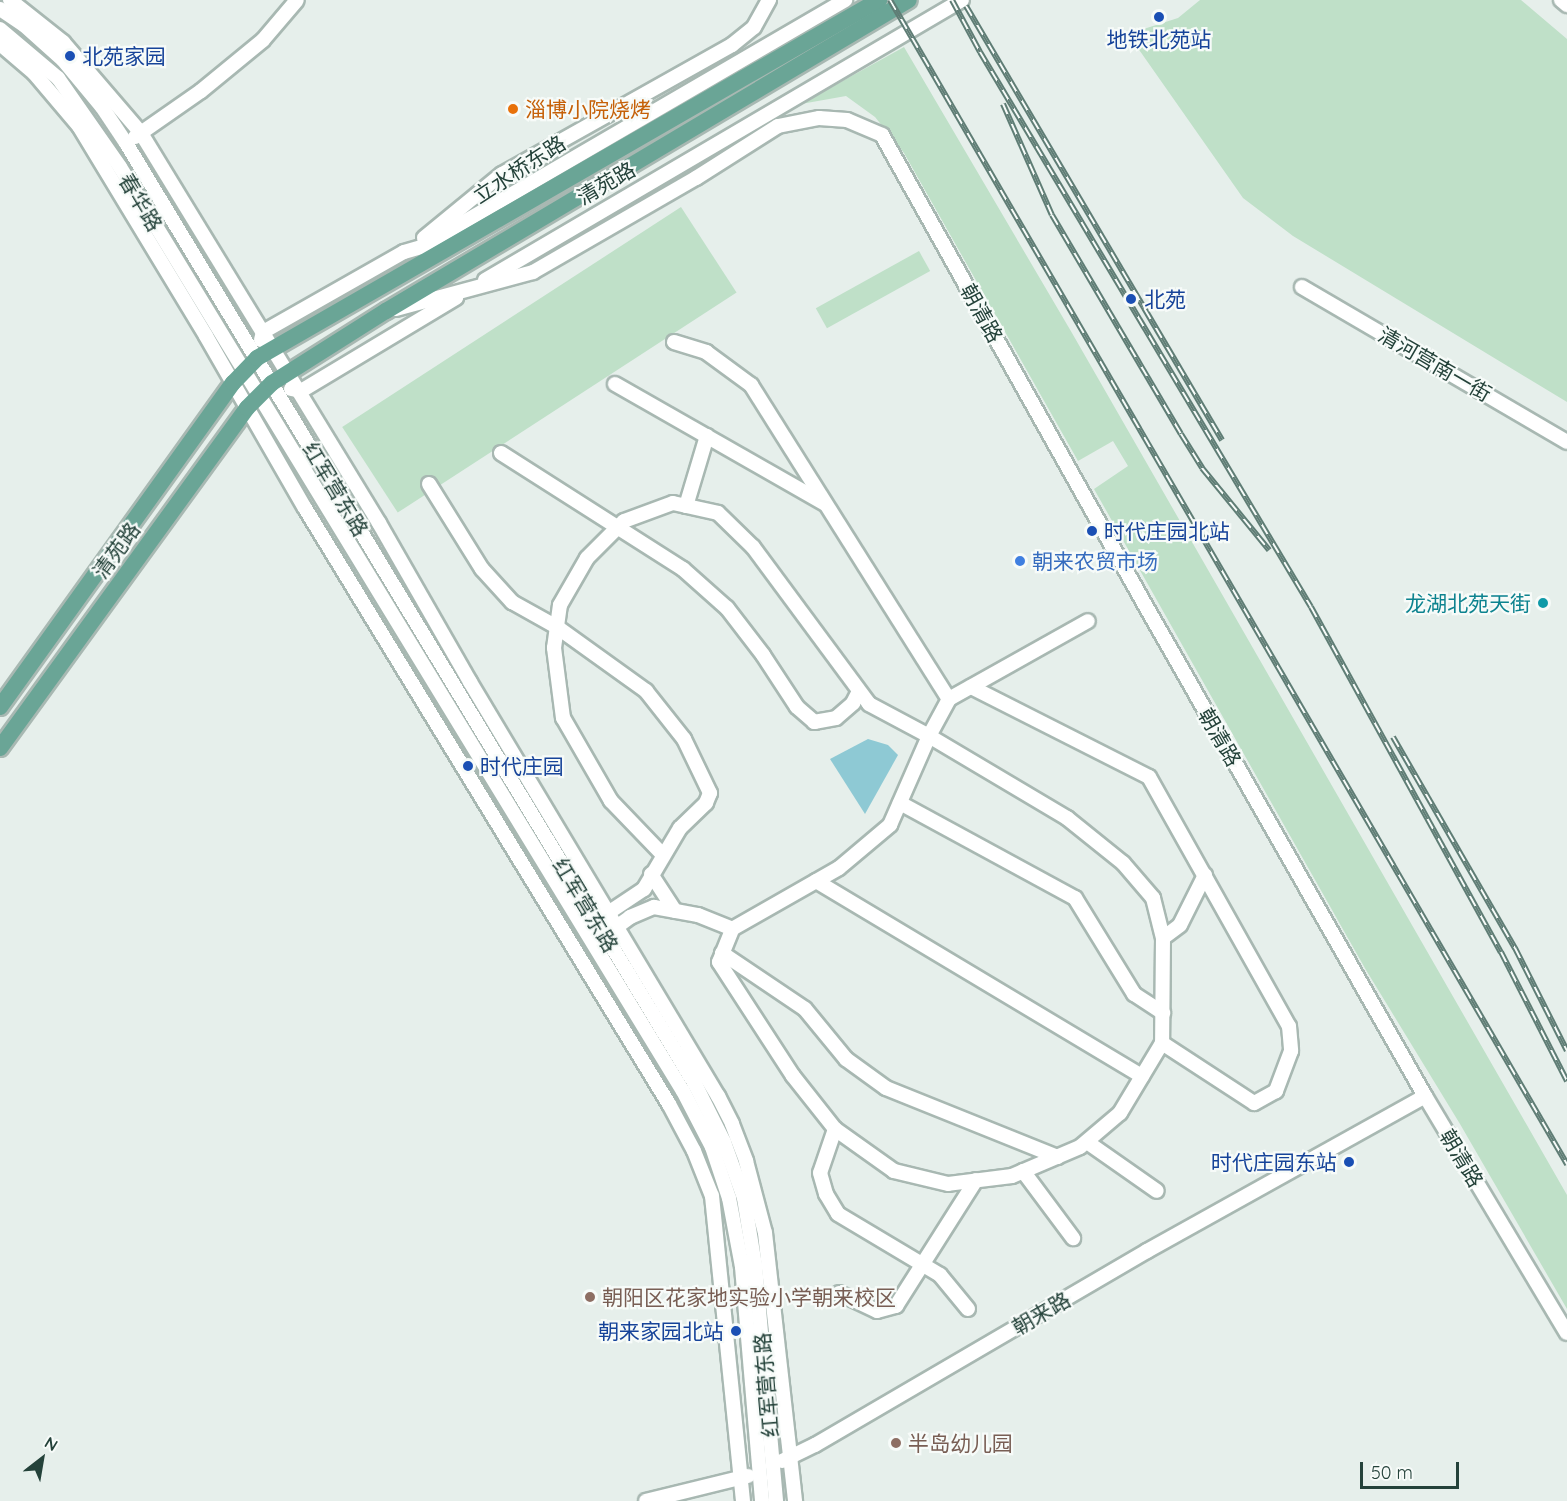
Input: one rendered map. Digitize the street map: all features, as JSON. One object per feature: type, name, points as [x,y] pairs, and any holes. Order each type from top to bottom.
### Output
[{"type":"main road","name":"清苑路","points":[[0,707],[238,376],[257,358],[879,0]]},
{"type":"main road","name":"清苑路","points":[[0,748],[247,408],[272,382],[386,311],[909,0]]},
{"type":"street","points":[[10,0],[63,42],[141,134],[379,523],[470,682],[610,912],[718,1096],[746,1161],[765,1233],[795,1501]]},
{"type":"street","points":[[126,143],[201,91],[263,39],[297,0]]},
{"type":"street","name":"立水桥东路","points":[[392,282],[421,246],[425,235],[502,174],[732,45],[754,27],[769,0]]},
{"type":"street","name":"清苑路","points":[[263,332],[404,252],[421,246],[845,0]]},
{"type":"street","name":"清苑路","points":[[298,391],[962,0]]},
{"type":"street","points":[[1561,0],[1567,5]]},
{"type":"street","name":"春华路","points":[[0,9],[24,25],[63,60],[102,107],[257,358]]},
{"type":"street","name":"春华路","points":[[0,29],[44,65],[71,94],[120,167],[238,376],[259,395]]},
{"type":"street","points":[[0,44],[34,73],[79,126],[238,376],[247,408],[305,508],[669,1104],[694,1151],[712,1196],[743,1501]]},
{"type":"street","name":"朝清路","points":[[469,290],[533,272],[696,178],[778,126],[819,118],[847,120],[882,135],[1144,603],[1425,1096],[1567,1334]]},
{"type":"street","name":"清河营南一街","points":[[1302,287],[1567,442]]},
{"type":"street","points":[[386,311],[469,290]]},
{"type":"street","points":[[257,358],[263,332]]},
{"type":"street","points":[[674,342],[706,352],[751,385],[949,699]]},
{"type":"street","name":"红军营东路","points":[[257,358],[590,925],[712,1147],[729,1198],[742,1267],[762,1501]]},
{"type":"street","points":[[272,382],[298,391]]},
{"type":"street","points":[[615,384],[826,504]]},
{"type":"street","name":"红军营东路","points":[[259,395],[590,925]]},
{"type":"street","points":[[686,506],[707,436]]},
{"type":"street","points":[[501,453],[616,529],[683,569],[727,608],[763,655],[797,707],[814,722],[836,718],[853,703],[859,691]]},
{"type":"street","points":[[429,484],[482,569],[512,602],[557,627],[646,691],[684,739],[710,793],[706,803],[680,828],[644,889],[590,925],[573,948]]},
{"type":"street","points":[[663,854],[611,801],[563,718],[554,648],[560,606],[587,558],[624,521],[673,503],[718,513],[753,547],[869,704],[929,736],[1067,819],[1123,863],[1153,898],[1163,938],[1162,1043],[1120,1113],[1087,1142],[1012,1176],[948,1184],[894,1171],[836,1129],[793,1076],[719,962],[732,929],[839,868],[890,825],[929,736],[949,699],[1088,621]]},
{"type":"street","points":[[971,687],[1149,777],[1289,1026],[1292,1051],[1276,1091],[1254,1103],[1162,1043]]},
{"type":"street","points":[[900,803],[1075,898],[1134,994],[1163,1013]]},
{"type":"street","points":[[651,874],[675,911]]},
{"type":"street","points":[[1163,938],[1180,925],[1205,875]]},
{"type":"street","points":[[816,881],[1142,1076]]},
{"type":"street","points":[[573,948],[598,940],[630,917],[654,907],[698,915],[732,929]]},
{"type":"street","name":"红军营东路","points":[[598,940],[694,1084],[724,1142],[744,1198],[755,1265],[776,1501]]},
{"type":"street","points":[[722,953],[805,1009],[846,1059],[886,1088],[1058,1157]]},
{"type":"street","name":"朝来路","points":[[646,1501],[741,1479],[790,1458],[1147,1251],[1425,1096]]},
{"type":"street","points":[[836,1129],[820,1173],[826,1194],[838,1214],[940,1275],[968,1309]]},
{"type":"street","points":[[1087,1142],[1156,1191]]},
{"type":"street","points":[[1023,1171],[1073,1238]]},
{"type":"street","points":[[839,1293],[877,1311],[896,1306],[921,1263],[976,1180]]},
{"type":"green space","points":[[1200,0],[1521,0],[1567,39],[1567,402],[1293,236],[1243,198],[1128,34],[1178,18]]},
{"type":"green space","points":[[904,47],[1072,333],[1567,1195],[1567,1309],[1460,1124],[1366,970],[1094,489],[1128,466],[1113,441],[1078,461],[904,153],[875,117],[846,96],[801,104]]},
{"type":"green space","points":[[681,207],[737,293],[398,513],[342,427]]},
{"type":"green space","points":[[919,251],[930,271],[827,328],[816,308]]},
{"type":"water","points":[[868,739],[888,745],[898,755],[865,814],[830,759]]},
{"type":"railway","points":[[890,0],[1567,1164]]},
{"type":"railway","points":[[952,0],[980,52],[1311,607],[1501,952],[1567,1081]]},
{"type":"railway","points":[[966,6],[1222,440]]},
{"type":"railway","points":[[1003,104],[1052,215],[1181,434],[1202,468],[1269,550]]},
{"type":"railway","points":[[1393,737],[1515,948],[1567,1051]]},
{"type":"place","name":"地铁北苑站","points":[[1159,17]]},
{"type":"place","name":"北苑家园","points":[[70,56]]},
{"type":"place","name":"淄博小院烧烤","points":[[513,109]]},
{"type":"place","name":"北苑","points":[[1131,299]]},
{"type":"place","name":"时代庄园北站","points":[[1092,531]]},
{"type":"place","name":"朝来农贸市场","points":[[1020,561]]},
{"type":"place","name":"龙湖北苑天街","points":[[1543,603]]},
{"type":"place","name":"时代庄园","points":[[468,766]]},
{"type":"place","name":"时代庄园东站","points":[[1349,1162]]},
{"type":"place","name":"朝阳区花家地实验小学朝来校区","points":[[590,1297]]},
{"type":"place","name":"朝来家园北站","points":[[736,1331]]},
{"type":"place","name":"半岛幼儿园","points":[[896,1443]]}]
